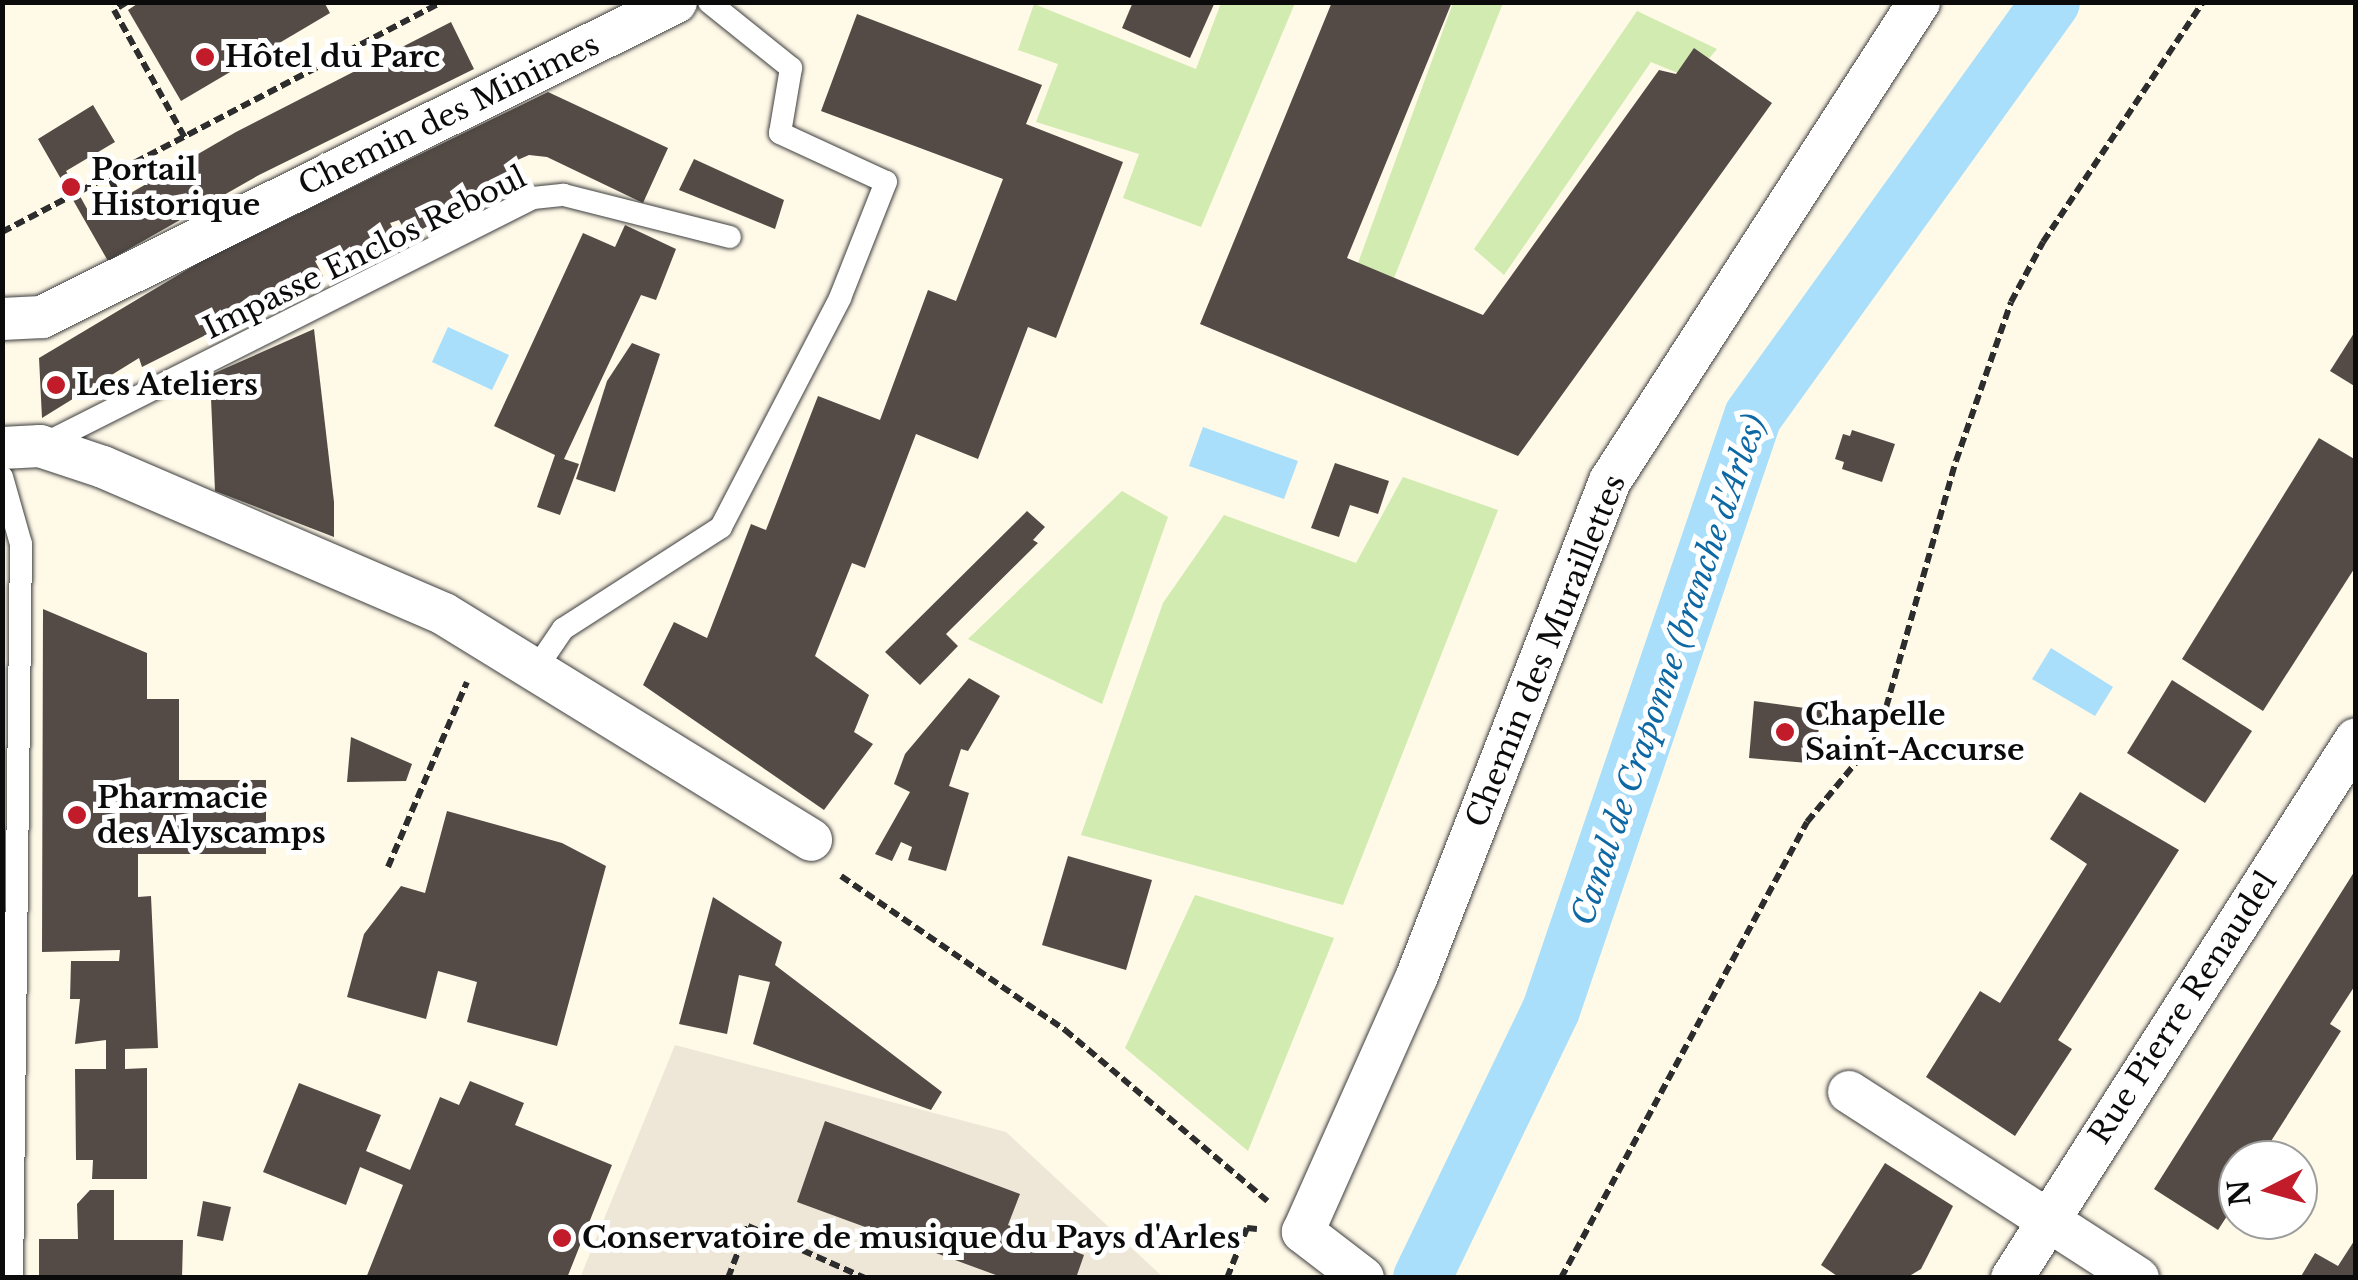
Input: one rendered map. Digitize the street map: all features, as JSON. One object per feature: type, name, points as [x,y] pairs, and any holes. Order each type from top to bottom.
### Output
[{"type":"street","name":"Chemin des Minimes","points":[[2,319],[42,317],[676,2]]},
{"type":"street","name":"Chemin des Muraillettes","points":[[1304,1232],[1417,976],[1610,481],[1919,2]]},
{"type":"street","points":[[21,447],[411,599],[535,670],[811,840]]},
{"type":"street","name":"Rue Pierre Renaudel","points":[[2012,1278],[2356,738]]},
{"type":"street","points":[[1849,1092],[2138,1278]]},
{"type":"street","points":[[1304,1232],[1363,1278]]},
{"type":"lane","points":[[535,670],[563,629],[721,527],[840,298],[886,182],[780,133],[790,68],[710,2]]},
{"type":"lane","name":"Impasse Enclos Reboul","points":[[21,447],[534,198],[564,195],[730,237]]},
{"type":"lane","points":[[2,477],[21,544],[12,1278]]},
{"type":"path","points":[[127,2],[112,6],[186,140]]},
{"type":"path","points":[[2,232],[111,180],[442,2]]},
{"type":"path","points":[[1561,1278],[1807,822],[1878,736],[1956,460],[2011,302],[2043,242],[2203,2]]},
{"type":"path","points":[[111,180],[120,199]]},
{"type":"path","points":[[388,867],[469,678]]},
{"type":"path","points":[[811,840],[850,888],[1065,1030],[1304,1232]]},
{"type":"path","points":[[728,1278],[748,1226],[865,1278]]},
{"type":"green space","points":[[1221,3],[1295,3],[1201,227],[1123,198],[1139,154],[1036,122],[1058,64],[1018,50],[1034,4],[1196,69]]},
{"type":"green space","points":[[1453,3],[1503,3],[1394,278],[1358,263]]},
{"type":"green space","points":[[1637,11],[1717,49],[1692,79],[1651,62],[1504,275],[1474,249]]},
{"type":"green space","points":[[1403,477],[1498,510],[1343,905],[1081,835],[1163,603],[1224,515],[1356,563]]},
{"type":"green space","points":[[1122,491],[1168,517],[1102,704],[968,639]]},
{"type":"green space","points":[[1195,895],[1334,938],[1248,1151],[1125,1048]]},
{"type":"shaded area","points":[[675,1045],[1006,1132],[1163,1277],[580,1278]]},
{"type":"water","points":[[448,327],[509,355],[492,390],[432,362]]},
{"type":"water","points":[[1203,427],[1298,461],[1284,499],[1189,466]]},
{"type":"water","points":[[2051,648],[2113,687],[2095,716],[2032,679]]},
{"type":"building","name":"Hôtel du Parc","points":[[140,2],[324,2],[330,13],[181,101],[128,10]]},
{"type":"building","points":[[1133,2],[1215,2],[1190,58],[1122,28]]},
{"type":"building","points":[[1332,2],[1452,2],[1347,258],[1483,315],[1659,70],[1676,74],[1694,48],[1772,103],[1518,456],[1200,324]]},
{"type":"building","points":[[857,14],[1042,85],[1026,124],[1123,162],[1056,338],[1028,327],[978,459],[916,434],[865,568],[852,563],[815,656],[869,695],[854,732],[873,744],[824,810],[643,685],[674,622],[707,638],[751,524],[766,530],[818,396],[880,420],[928,290],[956,301],[1003,179],[821,111]]},
{"type":"building","points":[[451,22],[474,69],[259,175],[108,261],[38,139],[93,105],[115,142],[66,171],[91,216],[236,132]]},
{"type":"building","points":[[548,92],[668,148],[643,203],[547,157],[529,155],[513,162],[522,180],[408,236],[399,220],[390,223],[399,240],[347,265],[340,248],[315,261],[323,276],[142,367],[139,358],[42,418],[39,358],[205,259]]},
{"type":"building","points":[[694,159],[784,200],[775,229],[679,190]]},
{"type":"building","points":[[625,225],[676,249],[656,300],[641,295],[564,459],[579,464],[560,515],[537,507],[555,455],[494,426],[583,233],[615,247]]},
{"type":"building","points":[[314,329],[334,502],[334,537],[215,491],[210,375]]},
{"type":"building","points":[[2356,330],[2356,387],[2330,371]]},
{"type":"building","points":[[632,343],[660,354],[615,492],[576,479],[607,381]]},
{"type":"building","points":[[1852,430],[1895,444],[1882,482],[1842,469],[1844,462],[1835,459],[1843,434],[1850,436]]},
{"type":"building","points":[[2319,438],[2356,460],[2356,566],[2263,711],[2182,659]]},
{"type":"building","points":[[1335,463],[1389,481],[1378,514],[1350,505],[1339,537],[1311,528]]},
{"type":"building","points":[[1027,511],[1045,527],[1033,540],[1038,543],[946,634],[958,646],[920,685],[885,652]]},
{"type":"building","points":[[43,609],[147,653],[147,699],[179,699],[179,780],[266,780],[266,854],[138,854],[138,897],[151,896],[158,1048],[125,1049],[125,1069],[147,1068],[147,1179],[92,1179],[93,1160],[76,1160],[75,1069],[106,1069],[106,1040],[75,1044],[80,999],[70,999],[71,961],[119,961],[120,950],[42,952]]},
{"type":"building","points":[[969,678],[1000,696],[968,751],[961,749],[949,786],[969,793],[946,871],[908,860],[912,847],[901,842],[892,861],[875,854],[910,792],[894,784],[905,754]]},
{"type":"building","points":[[2172,680],[2252,731],[2205,803],[2127,753]]},
{"type":"building","name":"Chapelle Saint-Accurse","points":[[1754,701],[1855,715],[1854,728],[1819,726],[1818,736],[1810,735],[1808,763],[1749,758]]},
{"type":"building","points":[[351,737],[412,764],[406,781],[347,782]]},
{"type":"building","points":[[2080,792],[2179,850],[2058,1040],[2072,1049],[2015,1136],[1926,1077],[1980,991],[2000,1003],[2087,864],[2050,839]]},
{"type":"building","points":[[447,811],[562,843],[606,866],[557,1046],[467,1022],[477,982],[438,971],[426,1019],[347,997],[364,934],[401,886],[425,893]]},
{"type":"building","points":[[1068,856],[1152,880],[1126,970],[1042,945]]},
{"type":"building","points":[[2356,869],[2356,984],[2330,1024],[2341,1031],[2272,1140],[2218,1140],[2218,1230],[2154,1189]]},
{"type":"building","points":[[713,897],[782,942],[775,965],[942,1092],[931,1110],[753,1044],[770,982],[739,975],[727,1034],[679,1024]]},
{"type":"building","points":[[470,1081],[524,1103],[515,1125],[612,1165],[567,1278],[366,1278],[403,1185],[360,1167],[346,1205],[263,1172],[299,1083],[381,1115],[366,1151],[410,1170],[440,1097],[459,1105]]},
{"type":"building","points":[[825,1121],[1020,1194],[1008,1225],[1084,1255],[1076,1278],[1004,1278],[797,1202]]},
{"type":"building","points":[[1885,1163],[1953,1206],[1921,1269],[1906,1278],[1840,1278],[1821,1265]]},
{"type":"building","points":[[90,1190],[114,1190],[114,1240],[183,1240],[182,1278],[39,1278],[39,1239],[78,1239],[77,1204]]},
{"type":"building","points":[[203,1201],[231,1207],[223,1241],[197,1236]]},
{"type":"building","points":[[2356,1238],[2356,1278],[2300,1278],[2315,1253],[2338,1266]]},
{"type":"waterway","name":"Canal de Craponne (branche d'Arles)","points":[[1422,1278],[1551,1010],[1753,416],[2051,2]]},
{"type":"place","name":"Hôtel du Parc","points":[[205,57]]},
{"type":"place","name":"Portail Historique","points":[[71,187]]},
{"type":"place","name":"Les Ateliers","points":[[56,385]]},
{"type":"place","name":"Chapelle Saint-Accurse","points":[[1785,732]]},
{"type":"place","name":"Pharmacie des Alyscamps","points":[[77,815]]},
{"type":"place","name":"Conservatoire de musique du Pays d'Arles","points":[[562,1238]]}]
